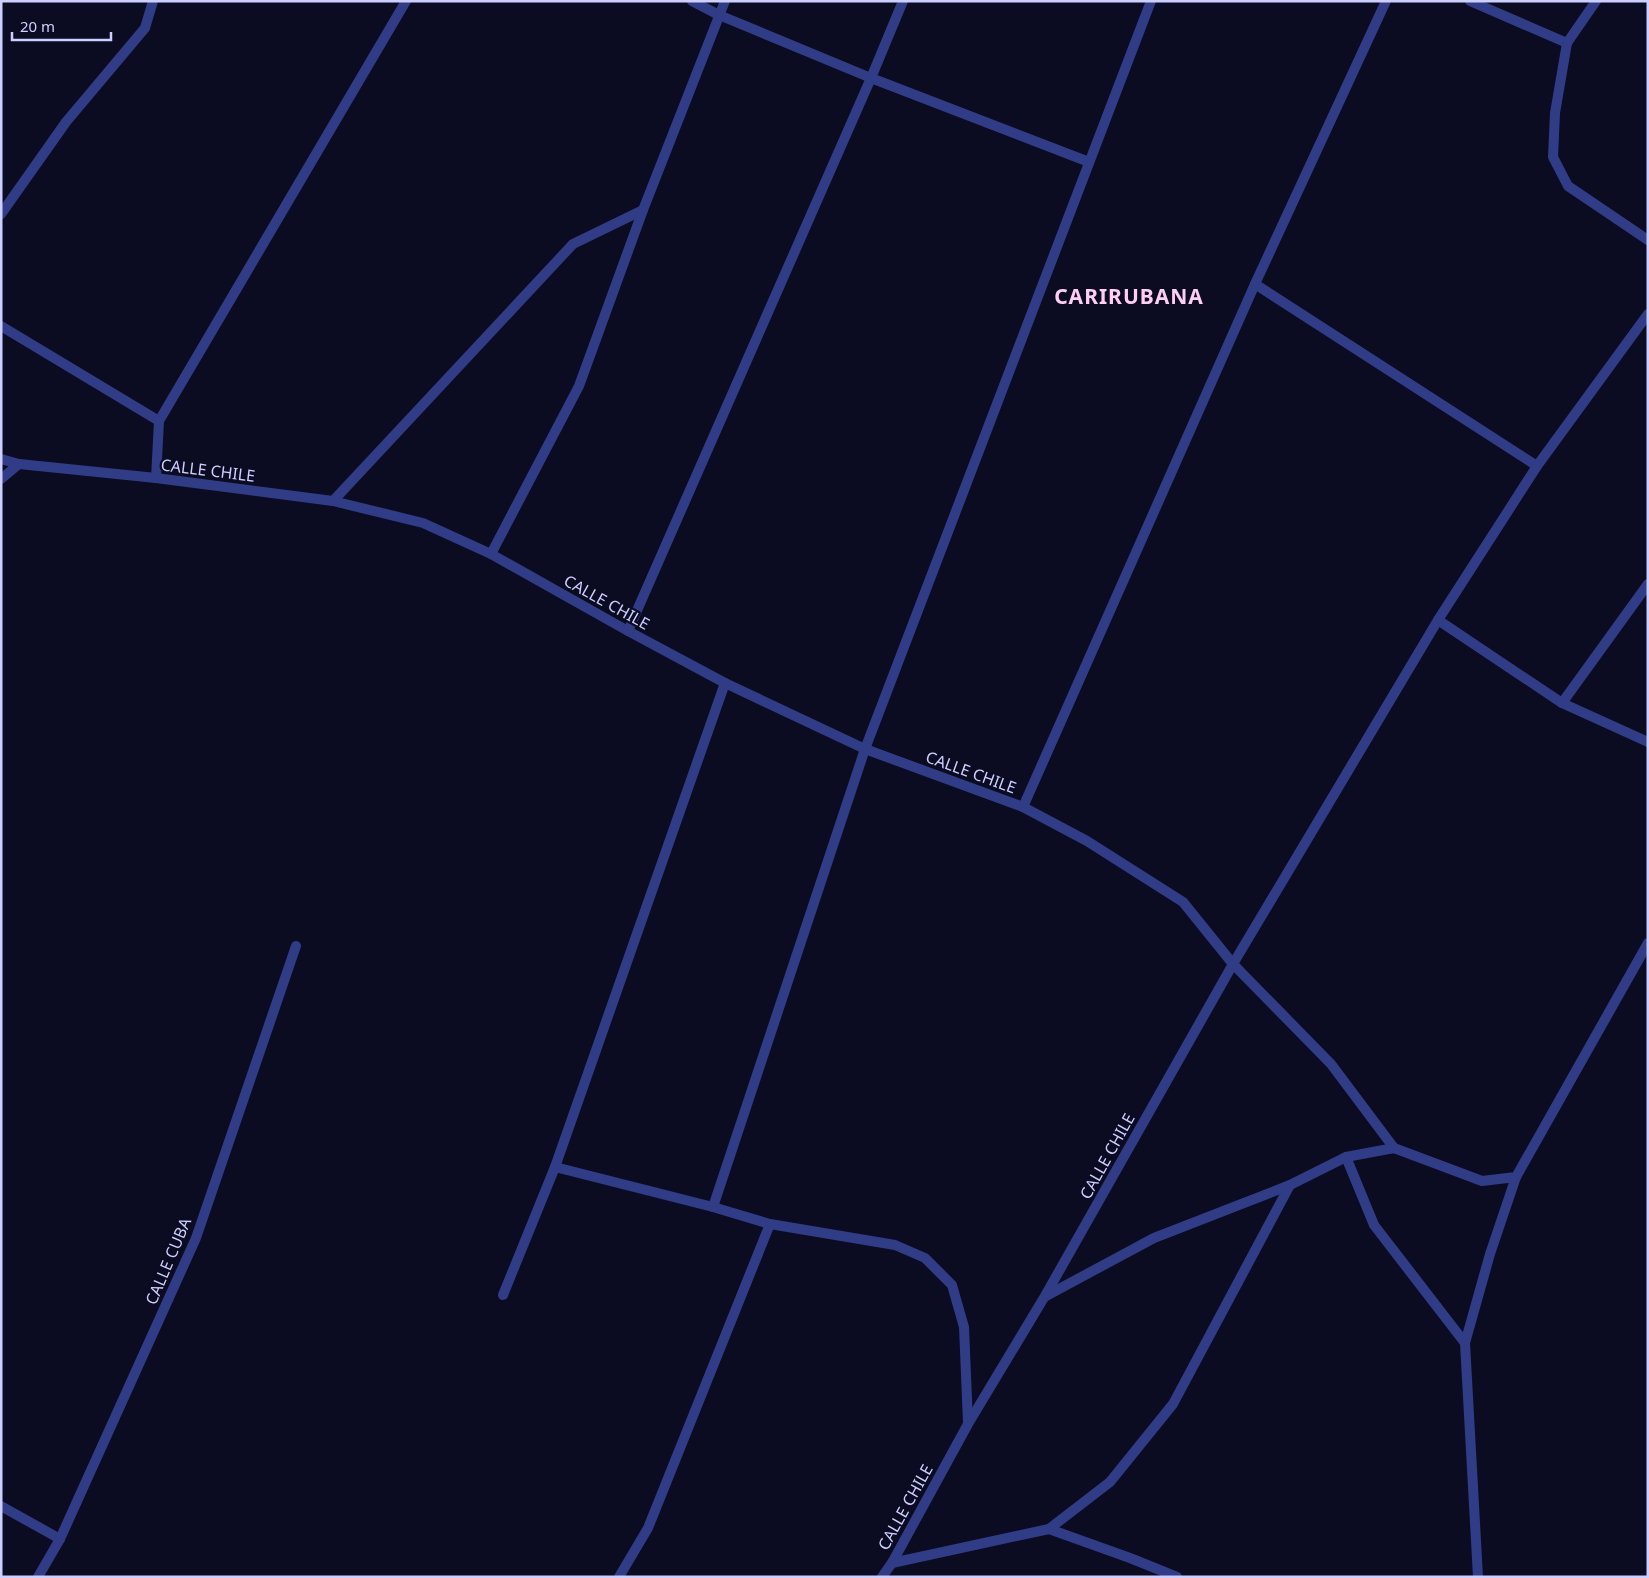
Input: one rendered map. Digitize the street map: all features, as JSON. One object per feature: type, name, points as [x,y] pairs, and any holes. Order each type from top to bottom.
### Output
[{"type":"street","points":[[1,214],[66,122],[144,28],[153,1]]},
{"type":"street","points":[[156,478],[159,421],[406,1]]},
{"type":"street","points":[[692,1],[719,15],[872,78],[1089,162]]},
{"type":"street","points":[[491,554],[579,386],[643,210],[725,1]]},
{"type":"street","points":[[628,631],[872,78],[903,1]]},
{"type":"street","points":[[713,1207],[865,749],[1151,1]]},
{"type":"street","points":[[1470,1],[1566,43]]},
{"type":"street","points":[[1596,1],[1566,43],[1555,112],[1553,157],[1568,186],[1648,240]]},
{"type":"street","points":[[1023,807],[1255,284],[1383,2]]},
{"type":"street","points":[[333,502],[573,244],[643,210]]},
{"type":"street","points":[[1255,284],[1537,466]]},
{"type":"street","points":[[1394,1148],[1331,1064],[1233,964],[1438,620],[1537,466],[1648,314]]},
{"type":"street","points":[[1,326],[159,421]]},
{"type":"street","name":"CALLE CHILE","points":[[1,459],[19,464],[156,478],[333,502],[423,522],[491,554],[725,683],[865,749],[1023,807],[1087,840],[1182,902],[1233,964],[1045,1296],[968,1424],[892,1563],[882,1577]]},
{"type":"street","points":[[1,479],[19,464]]},
{"type":"street","points":[[1562,703],[1648,584]]},
{"type":"street","points":[[1438,620],[1562,703],[1648,742]]},
{"type":"street","points":[[504,1295],[555,1167],[725,683]]},
{"type":"street","points":[[1478,1577],[1465,1343],[1490,1254],[1516,1177],[1648,943]]},
{"type":"street","name":"CALLE CUBA","points":[[38,1577],[60,1539],[196,1238],[296,946]]},
{"type":"street","points":[[1045,1296],[1154,1238],[1290,1185],[1346,1157],[1394,1148],[1482,1181],[1516,1177]]},
{"type":"street","points":[[1346,1157],[1374,1225],[1465,1343]]},
{"type":"street","points":[[555,1167],[713,1207],[770,1224],[895,1245],[925,1258],[952,1285],[964,1326],[968,1424]]},
{"type":"street","points":[[892,1563],[1049,1529],[1110,1482],[1173,1404],[1290,1185]]},
{"type":"street","points":[[619,1577],[648,1528],[770,1224]]},
{"type":"street","points":[[1,1506],[60,1539]]},
{"type":"street","points":[[1049,1529],[1177,1577]]},
{"type":"district","name":"CARIRUBANA","points":[[1129,296]]}]
